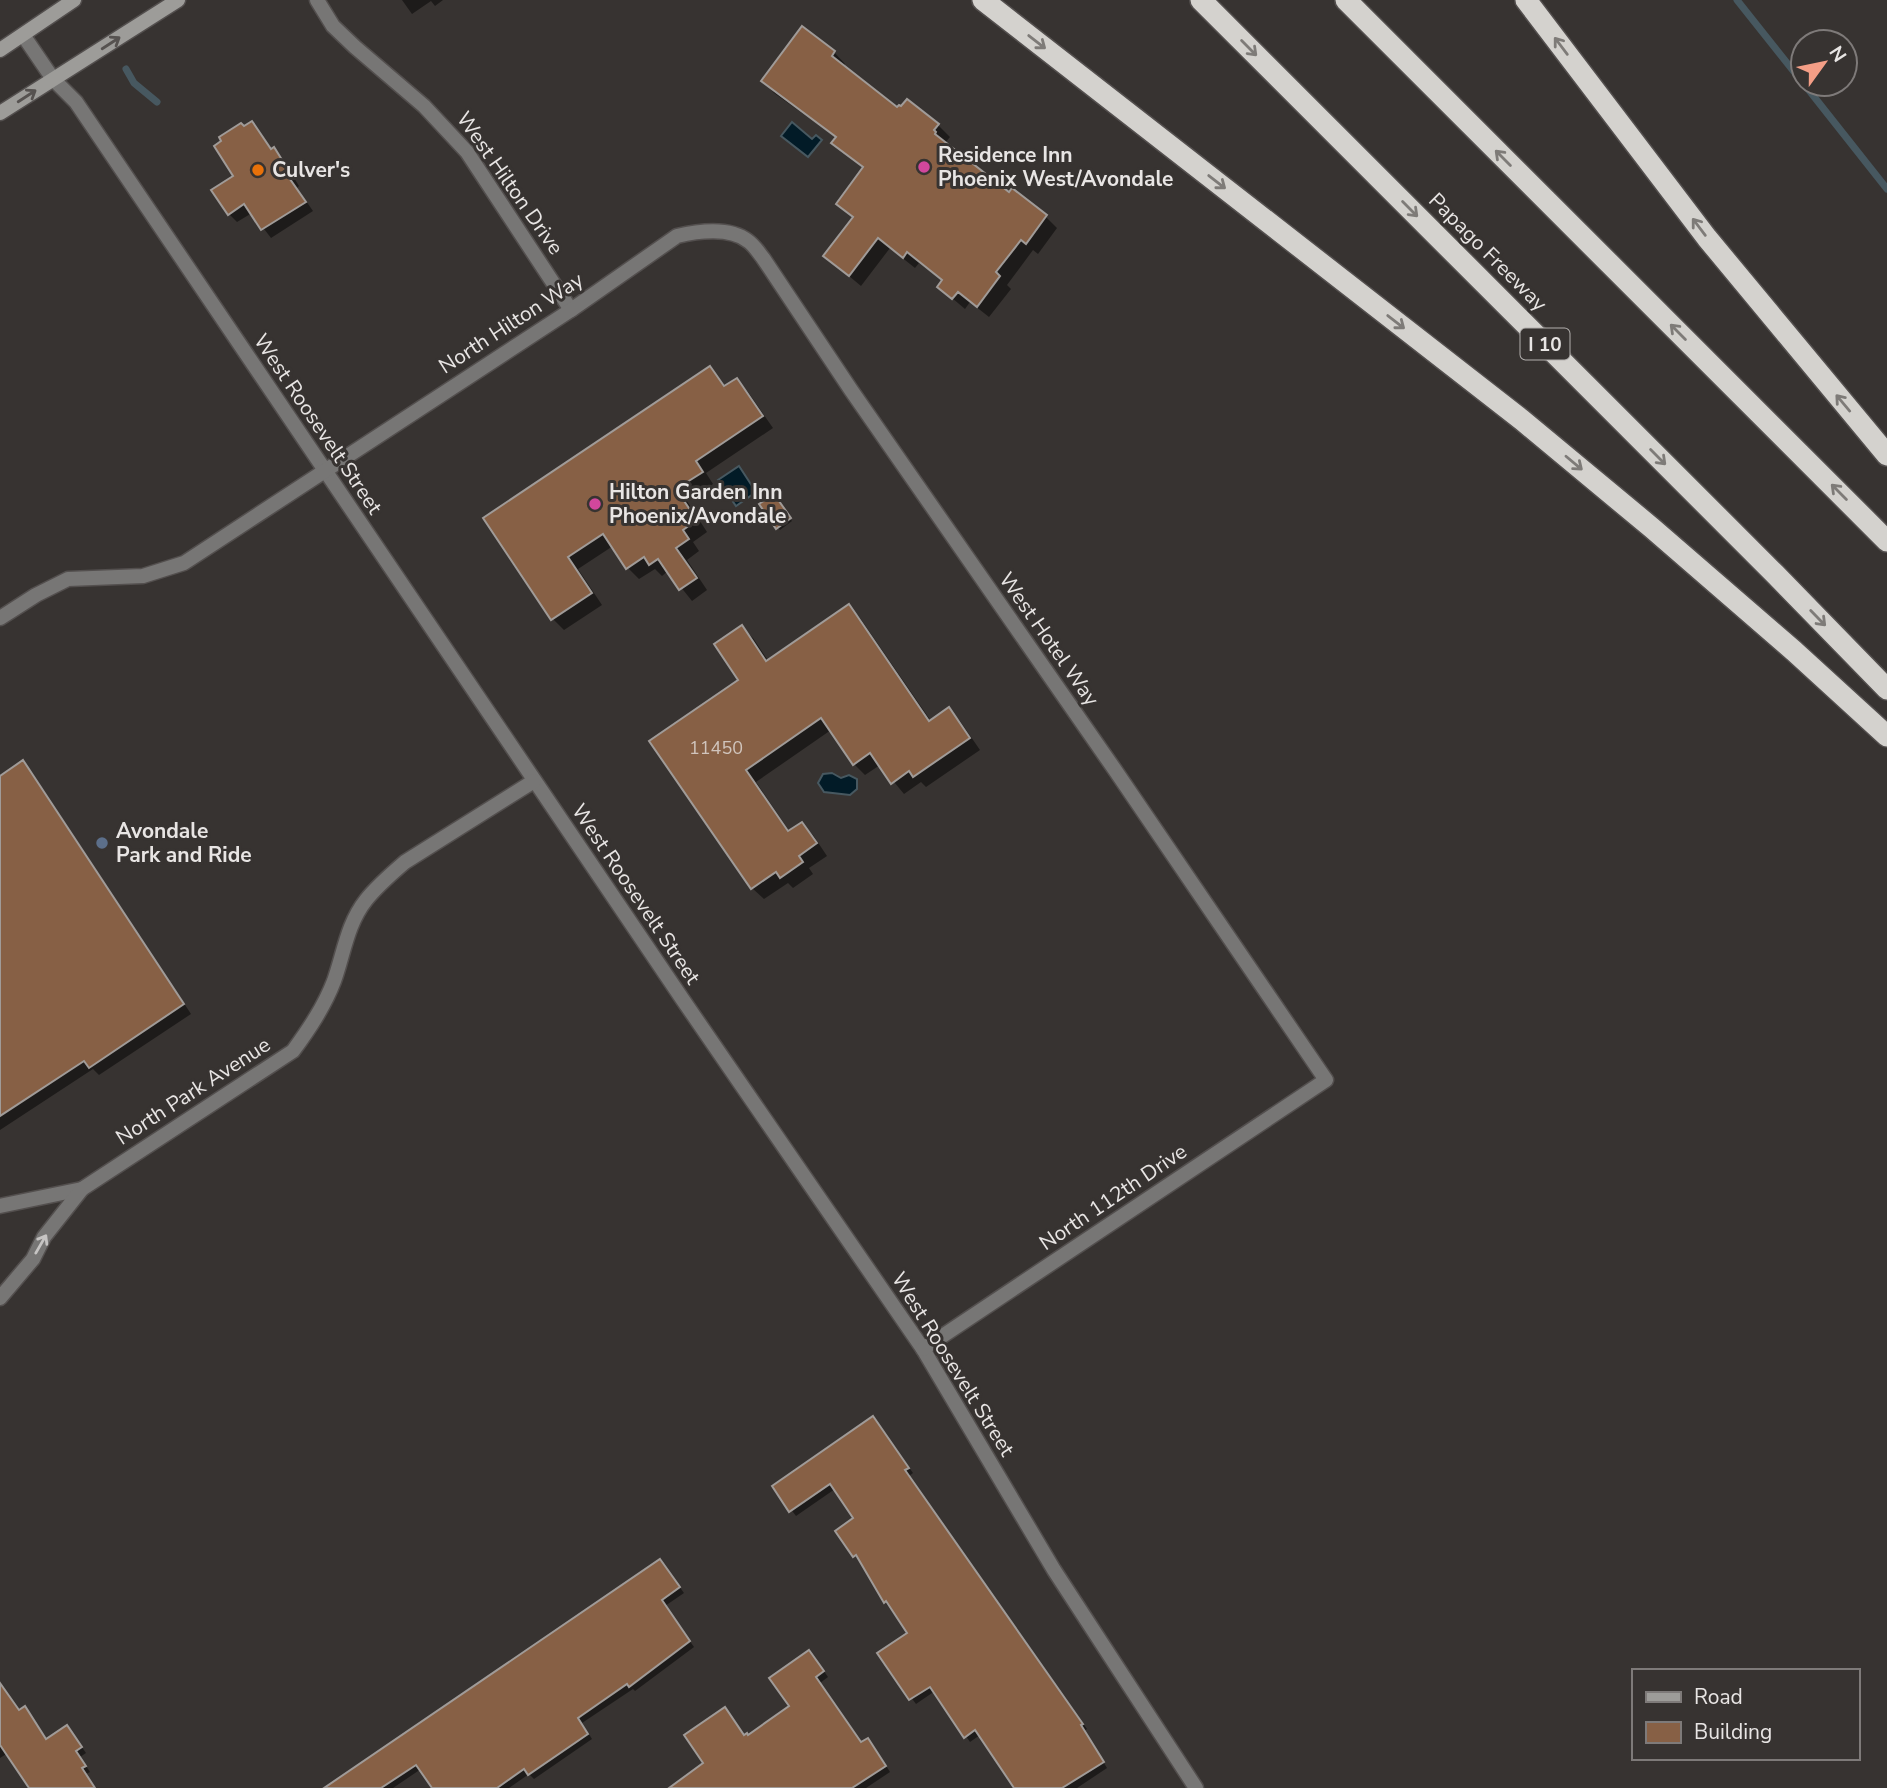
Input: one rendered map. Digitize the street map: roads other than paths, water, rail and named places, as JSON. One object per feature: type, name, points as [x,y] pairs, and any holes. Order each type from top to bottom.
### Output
[{"type":"highway","points":[[983,0],[1522,420],[1794,651],[1887,736]]},
{"type":"highway","name":"Papago Freeway","points":[[1201,0],[1887,689]]},
{"type":"highway","points":[[1346,0],[1887,541]]},
{"type":"highway","points":[[1526,0],[1707,238],[1887,455]]},
{"type":"main road","points":[[0,50],[74,0]]},
{"type":"main road","points":[[0,113],[178,0]]},
{"type":"street","name":"West Hilton Drive","points":[[317,0],[333,26],[424,106],[467,152],[571,310]]},
{"type":"street","name":"West Roosevelt Street","points":[[23,35],[53,79],[76,102],[534,781],[923,1349],[1054,1570],[1196,1788]]},
{"type":"street","name":"North Hilton Way","points":[[0,618],[68,579],[143,576],[184,563],[571,310],[677,236],[697,232],[727,233]]},
{"type":"street","name":"West Hotel Way","points":[[727,233],[748,240],[763,258],[850,390],[1326,1080]]},
{"type":"street","name":"North Park Avenue","points":[[0,1298],[33,1259],[44,1237],[82,1189],[293,1051],[321,1009],[334,981],[350,928],[370,895],[405,862],[534,781]]},
{"type":"street","name":"North 112th Drive","points":[[923,1349],[1326,1080]]},
{"type":"street","name":"North Park Avenue","points":[[0,1206],[82,1189]]},
{"type":"water","points":[[792,122],[812,139],[816,135],[822,140],[808,157],[781,136]]},
{"type":"water","points":[[739,466],[756,492],[736,506],[718,480]]},
{"type":"water","points":[[832,773],[841,778],[849,775],[857,779],[857,789],[850,795],[824,792],[818,783],[823,774]]},
{"type":"waterway","points":[[1737,0],[1789,65]]},
{"type":"waterway","points":[[126,69],[134,83],[157,102]]},
{"type":"waterway","points":[[1815,98],[1887,189]]},
{"type":"place","name":"Residence Inn Phoenix West/Avondale","points":[[924,167]]},
{"type":"place","name":"Culver's","points":[[258,170]]},
{"type":"place","name":"Hilton Garden Inn Phoenix/Avondale","points":[[595,504]]},
{"type":"place","name":"Avondale Park and Ride","points":[[102,843]]}]
